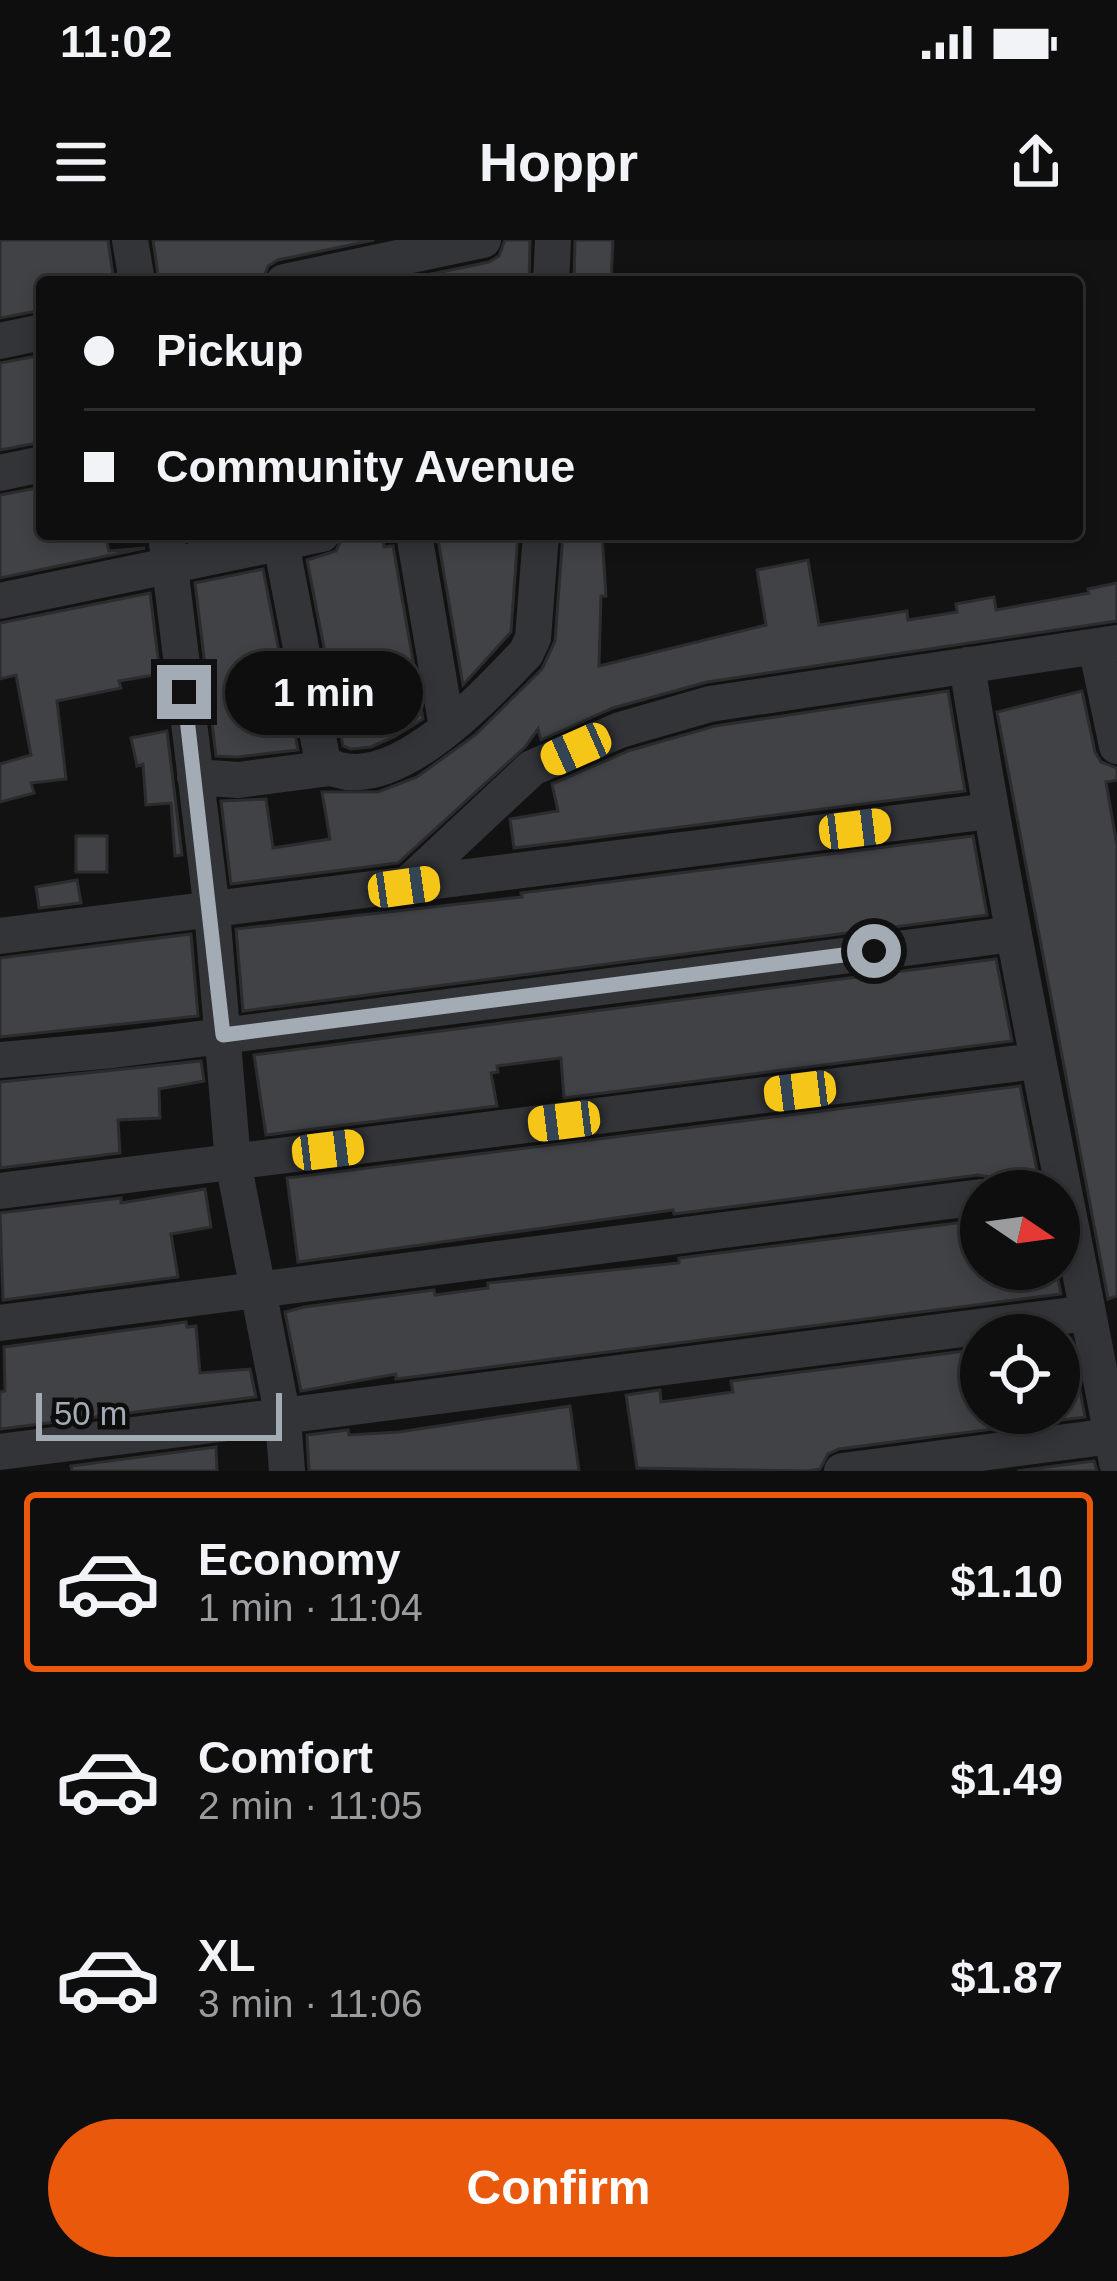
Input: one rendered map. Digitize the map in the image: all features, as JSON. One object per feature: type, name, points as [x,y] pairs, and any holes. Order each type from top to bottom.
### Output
[{"type":"street","points":[[130,240],[136,276]]},
{"type":"street","points":[[312,276],[483,240]]},
{"type":"street","points":[[551,276],[553,240]]},
{"type":"street","points":[[0,341],[36,333]]},
{"type":"street","points":[[0,473],[36,465]]},
{"type":"street","points":[[0,601],[167,550],[291,540]]},
{"type":"street","points":[[415,540],[447,728]]},
{"type":"street","points":[[281,542],[322,763],[355,775],[428,746],[526,653],[533,638],[541,540]]},
{"type":"street","points":[[167,550],[212,911],[233,1162],[283,1418],[287,1471]]},
{"type":"street","points":[[404,887],[532,768],[620,730],[710,704],[1106,644],[1117,746]]},
{"type":"street","points":[[967,665],[1036,1061],[1046,1170]]},
{"type":"street","points":[[195,777],[238,780],[330,768]]},
{"type":"street","points":[[0,936],[990,812]]},
{"type":"street","points":[[0,1060],[1014,934]]},
{"type":"street","points":[[0,1191],[1036,1061]]},
{"type":"street","points":[[0,1323],[960,1200]]},
{"type":"street","points":[[842,1471],[1114,1450],[1080,1287]]},
{"type":"street","points":[[0,1452],[1088,1312]]},
{"type":"building","points":[[0,240],[108,240],[113,276],[36,276],[36,311],[0,318]]},
{"type":"building","points":[[153,240],[374,240],[278,260],[268,266],[264,276],[158,276]]},
{"type":"building","points":[[505,240],[530,240],[529,276],[422,276],[489,262],[499,256]]},
{"type":"building","points":[[575,240],[613,240],[611,276],[574,276]]},
{"type":"building","points":[[36,356],[36,443],[0,450],[0,363]]},
{"type":"building","points":[[36,488],[36,540],[106,540],[109,551],[145,548],[0,578],[0,495]]},
{"type":"building","points":[[341,540],[383,540],[384,547],[393,546],[423,719],[371,747],[343,746],[307,560],[336,551]]},
{"type":"building","points":[[438,540],[518,540],[511,632],[463,685]]},
{"type":"building","points":[[563,540],[602,540],[606,596],[601,596],[599,666],[766,625],[757,570],[808,560],[819,625],[907,611],[908,620],[957,612],[956,604],[994,597],[996,610],[1089,593],[1088,589],[1117,583],[1117,621],[707,682],[613,708],[541,740],[538,729],[525,747],[398,863],[231,884],[221,801],[266,799],[273,848],[330,839],[322,792],[378,792],[417,777],[475,735],[542,669],[555,641]]},
{"type":"building","points":[[263,569],[298,750],[216,756],[195,583]]},
{"type":"building","points":[[150,593],[160,674],[119,681],[121,688],[57,701],[66,779],[31,783],[34,793],[0,802],[0,764],[31,755],[16,675],[0,679],[0,623]]},
{"type":"building","points":[[948,691],[965,791],[514,848],[510,819],[558,811],[552,784],[628,751],[715,726]]},
{"type":"building","points":[[1082,691],[1095,752],[1101,762],[1117,768],[1117,780],[1106,782],[1117,846],[1117,1296],[1108,1299],[997,712]]},
{"type":"building","points":[[167,731],[182,855],[175,856],[171,803],[146,805],[143,764],[137,766],[131,738]]},
{"type":"building","points":[[76,836],[107,836],[107,872],[76,872]]},
{"type":"building","points":[[973,836],[987,915],[243,1011],[236,929],[522,897],[521,893]]},
{"type":"building","points":[[77,880],[81,903],[39,908],[36,887]]},
{"type":"building","points":[[191,934],[198,1016],[0,1037],[0,958]]},
{"type":"building","points":[[996,959],[1012,1041],[564,1098],[561,1058],[528,1062],[497,1066],[498,1072],[491,1073],[497,1106],[266,1135],[254,1055]]},
{"type":"building","points":[[201,1061],[204,1081],[159,1089],[160,1118],[118,1120],[120,1153],[0,1168],[0,1082]]},
{"type":"building","points":[[1020,1086],[1037,1170],[960,1170],[960,1177],[674,1214],[673,1210],[298,1262],[287,1178]]},
{"type":"building","points":[[205,1189],[211,1227],[171,1234],[178,1277],[3,1300],[0,1213],[121,1198],[121,1203]]},
{"type":"building","points":[[960,1223],[960,1290],[1060,1290],[1061,1294],[396,1379],[396,1374],[301,1391],[285,1312],[434,1290],[435,1295],[488,1288],[488,1283],[679,1263],[679,1258]]},
{"type":"building","points":[[186,1322],[187,1327],[196,1326],[200,1373],[250,1369],[256,1397],[0,1429],[4,1347]]},
{"type":"building","points":[[960,1352],[960,1433],[839,1449],[828,1454],[820,1469],[808,1471],[637,1468],[626,1395],[660,1390],[661,1402],[733,1392],[731,1381]]},
{"type":"building","points":[[570,1406],[579,1471],[309,1471],[307,1435],[348,1430],[349,1435],[399,1432]]},
{"type":"building","points":[[216,1447],[217,1471],[72,1471],[71,1466]]},
{"type":"building","points":[[1094,1461],[1097,1471],[1017,1471]]},
{"type":"route","points":[[184,692],[223,1035],[874,951]]}]
